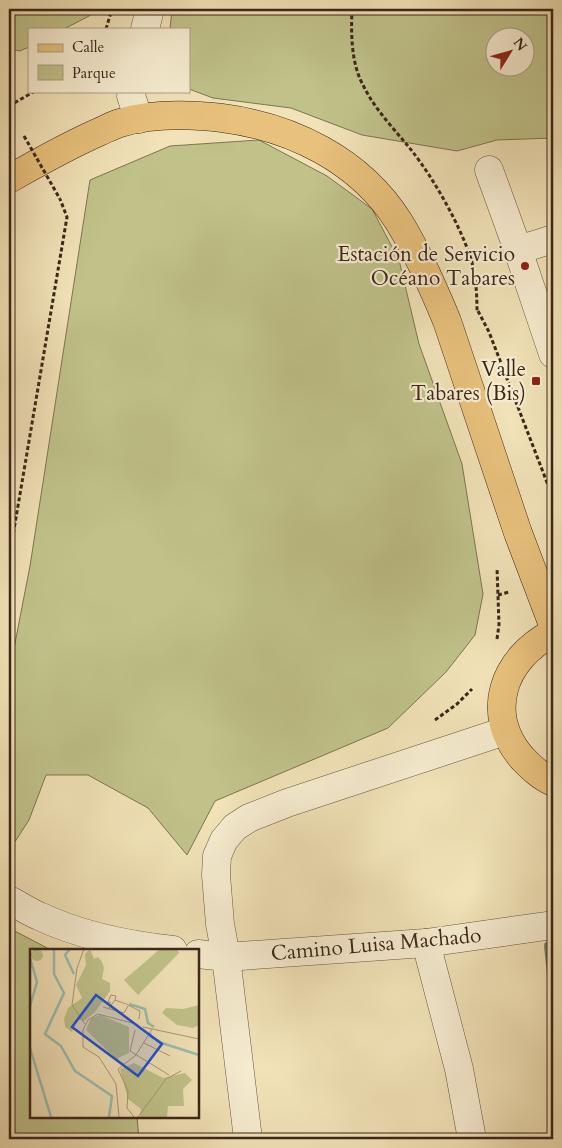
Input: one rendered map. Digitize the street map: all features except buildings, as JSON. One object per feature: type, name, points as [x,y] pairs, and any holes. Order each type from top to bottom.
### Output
[{"type":"main road","points":[[9,179],[68,145],[120,123],[163,116],[207,116],[244,122],[282,132],[307,142],[345,164],[382,199],[398,220],[414,248],[447,321],[518,532],[553,625]]},
{"type":"main road","points":[[553,633],[530,647],[509,675],[502,692],[501,710],[505,730],[516,751],[532,769],[553,782]]},
{"type":"street","points":[[145,28],[150,9]]},
{"type":"street","points":[[132,92],[139,119]]},
{"type":"street","points":[[489,170],[553,354]]},
{"type":"street","points":[[518,250],[553,239]]},
{"type":"street","points":[[248,1139],[226,957],[220,924],[216,875],[217,856],[224,840],[235,827],[249,818],[287,803],[505,730]]},
{"type":"street","points":[[9,900],[39,916],[88,934],[132,946],[163,949]]},
{"type":"street","name":"Camino Luisa Machado","points":[[199,954],[226,957],[426,943],[553,924]]},
{"type":"street","points":[[426,943],[459,1069],[472,1139]]},
{"type":"path","points":[[106,28],[112,9]]},
{"type":"path","points":[[352,9],[353,51],[357,70],[364,88],[414,154],[439,193],[461,234],[471,259],[477,310],[490,332],[553,498]]},
{"type":"path","points":[[9,106],[33,92]]},
{"type":"path","points":[[9,113],[14,121]]},
{"type":"path","points":[[9,559],[67,217],[60,199],[24,136]]},
{"type":"path","points":[[496,643],[498,595]]},
{"type":"path","points":[[414,760],[421,730],[457,704],[476,685]]},
{"type":"green space","points":[[9,9],[98,9],[66,28],[28,28],[28,47],[20,51],[9,49]]},
{"type":"green space","points":[[172,9],[553,9],[553,138],[497,140],[457,151],[362,135],[291,108],[213,98],[190,89],[190,28],[170,28]]},
{"type":"green space","points":[[259,140],[327,176],[372,209],[399,260],[419,344],[462,464],[483,594],[475,635],[446,672],[388,728],[215,801],[187,855],[148,808],[88,775],[46,775],[29,820],[9,851],[9,674],[30,566],[90,180],[170,146]]},
{"type":"green space","points":[[9,928],[49,949],[30,949],[30,1118],[137,1118],[139,1139],[9,1139]]},
{"type":"waterway","points":[[553,945],[549,946],[553,983]]},
{"type":"place","name":"Estación de Servicio Océano Tabares","points":[[525,266]]},
{"type":"place","name":"Valle Tabares (Bis)","points":[[536,381]]}]
